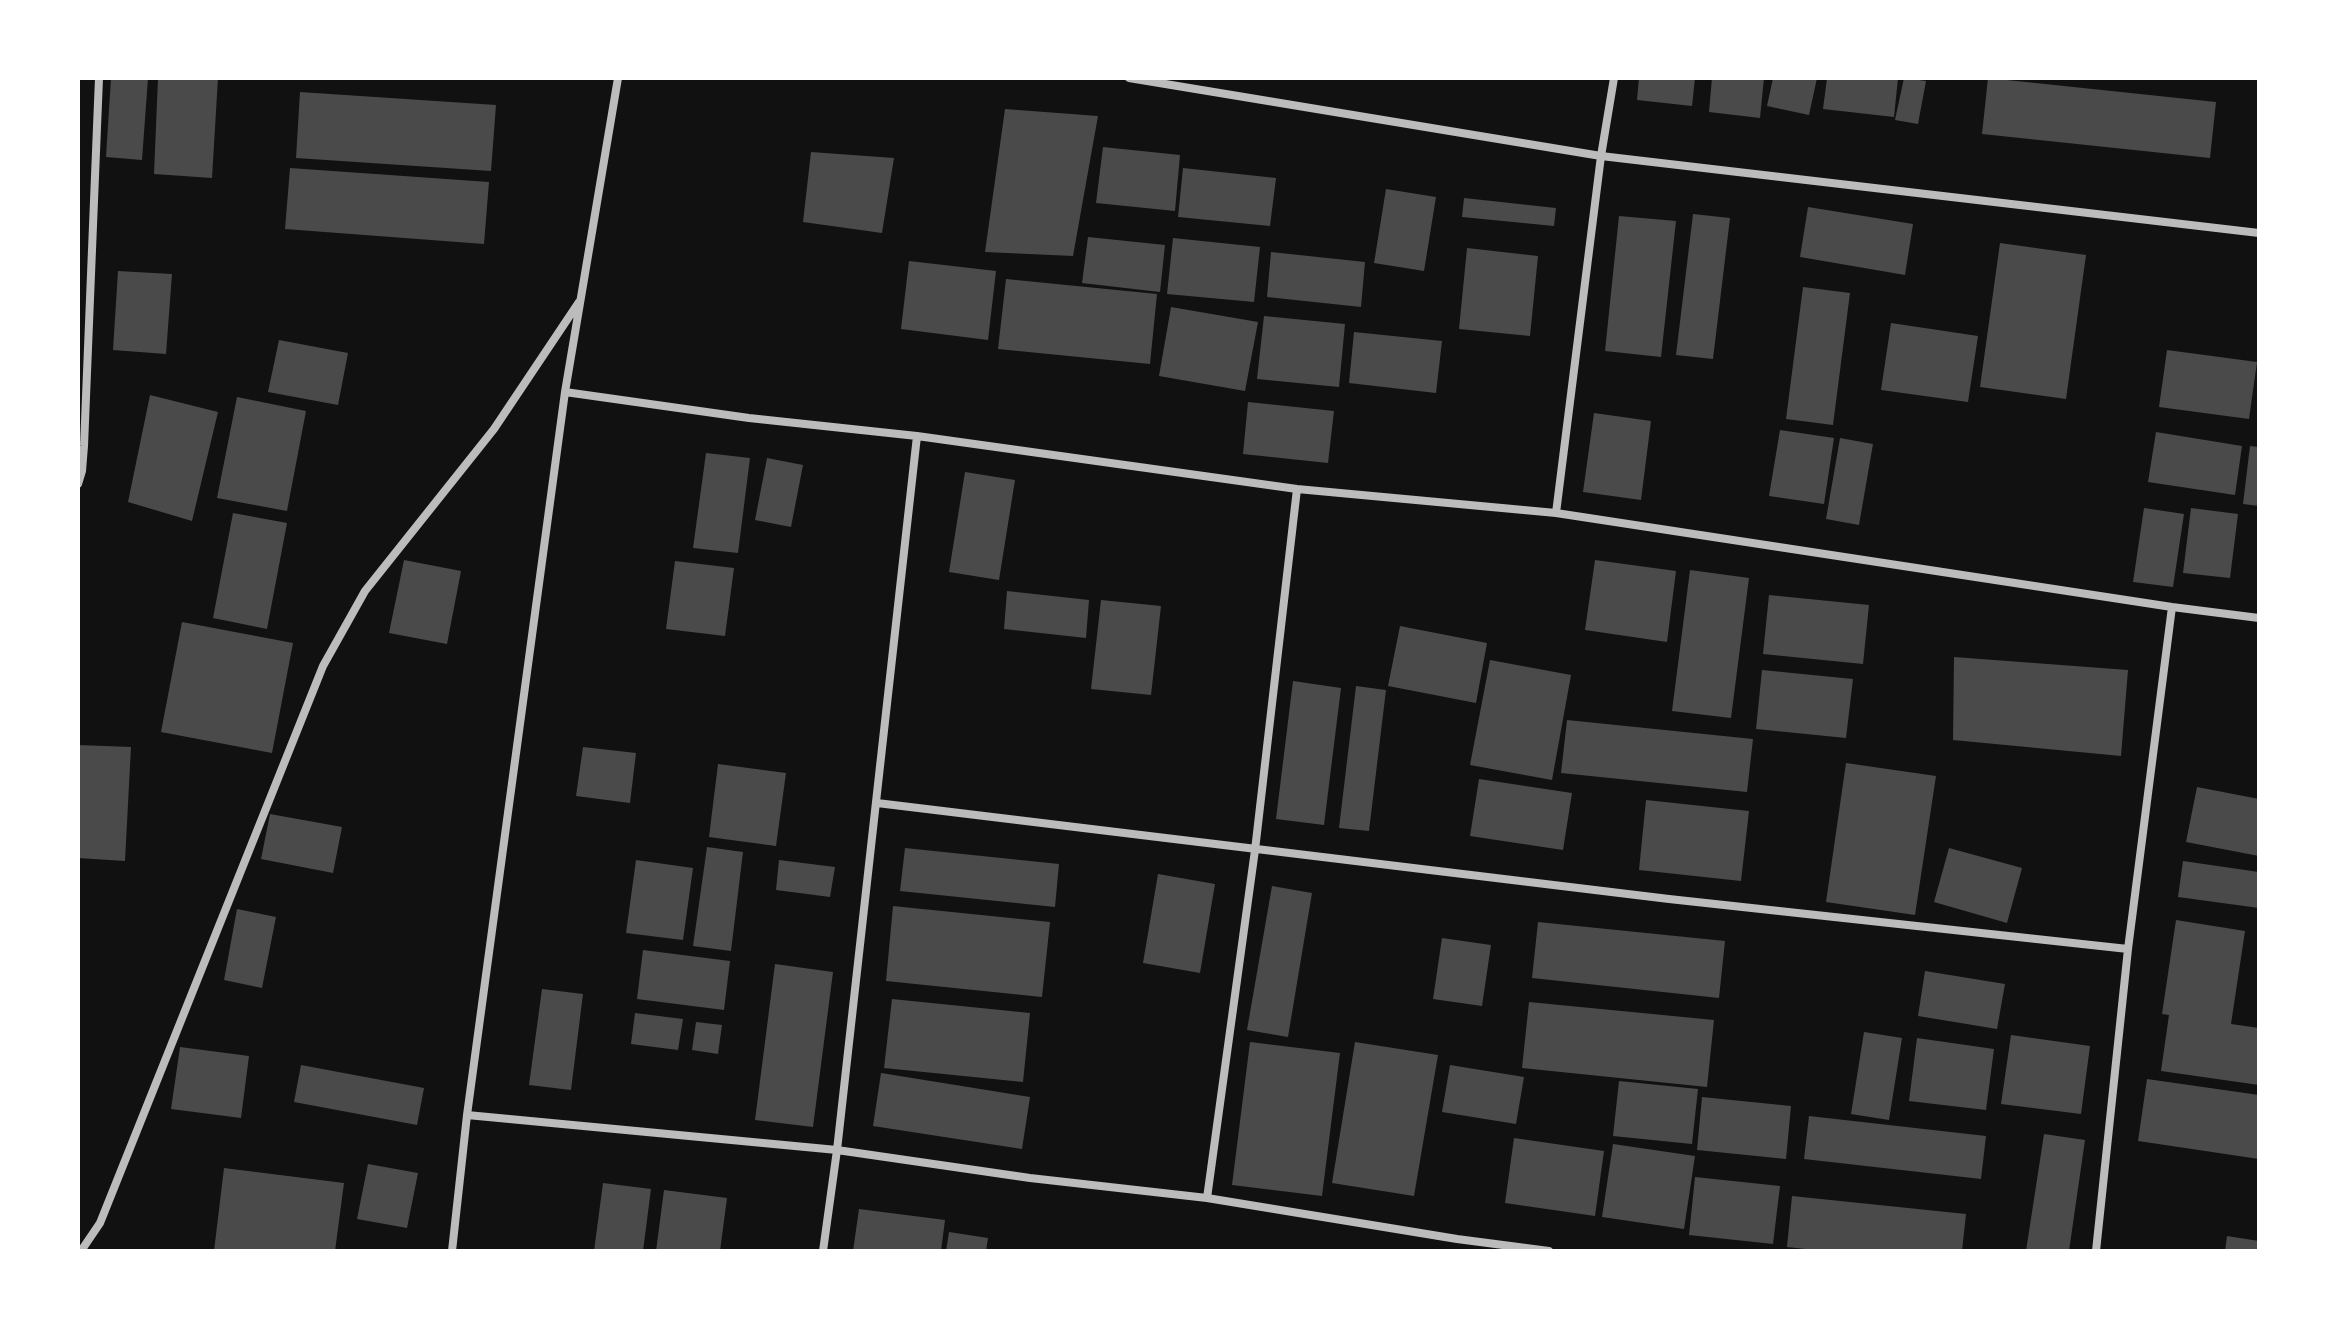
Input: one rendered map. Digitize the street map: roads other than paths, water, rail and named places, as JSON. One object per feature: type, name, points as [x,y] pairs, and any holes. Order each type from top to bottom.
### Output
[{"type":"street","points":[[78,484],[84,446],[99,78]]},
{"type":"street","points":[[452,1251],[467,1115],[565,392],[618,78]]},
{"type":"street","points":[[1129,78],[1601,156],[2259,233]]},
{"type":"street","points":[[1556,513],[1601,156],[1614,78]]},
{"type":"street","points":[[81,1251],[100,1223],[323,666],[365,591],[494,429],[581,298]]},
{"type":"street","points":[[565,392],[749,418],[917,436],[1297,489],[1556,513],[2259,618]]},
{"type":"street","points":[[823,1251],[917,436]]},
{"type":"street","points":[[1207,1198],[1255,850],[1297,489]]},
{"type":"street","points":[[2096,1251],[2128,949],[2172,607]]},
{"type":"street","points":[[877,803],[1255,850],[2128,949]]},
{"type":"street","points":[[467,1115],[837,1150],[1030,1178],[1207,1198],[1549,1251]]}]
